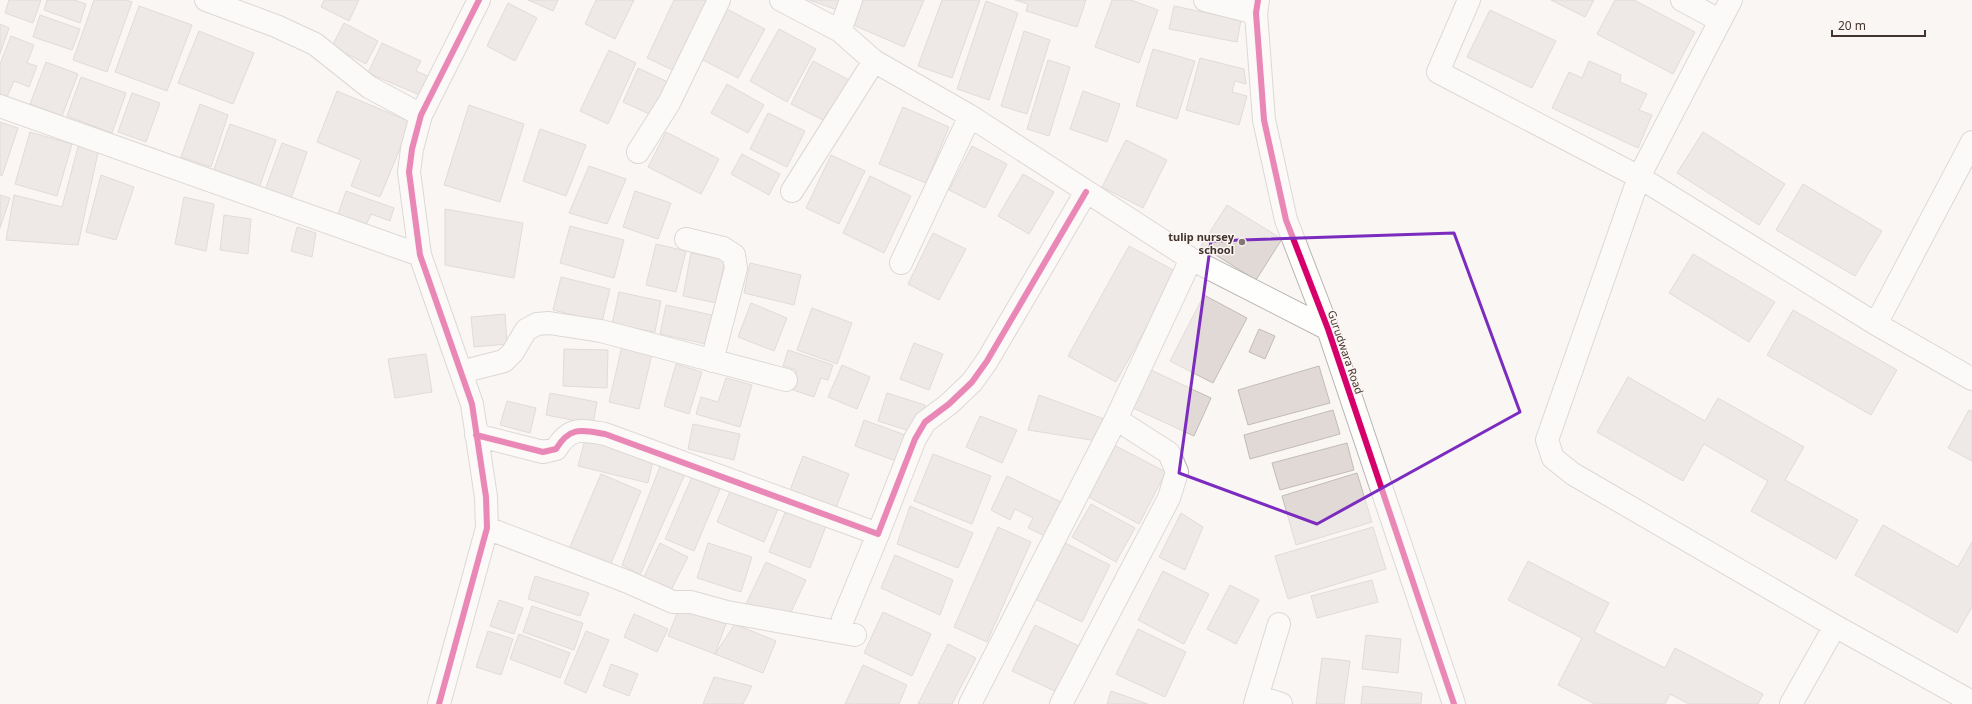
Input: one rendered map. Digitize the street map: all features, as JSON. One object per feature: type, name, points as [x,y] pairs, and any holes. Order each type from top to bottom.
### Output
[{"type":"street","points":[[206,0],[276,26],[315,44],[369,87],[421,115]]},
{"type":"street","points":[[439,704],[487,528],[486,497],[472,404],[420,255],[409,172],[412,149],[421,115],[479,0]]},
{"type":"street","points":[[638,152],[669,103],[719,0]]},
{"type":"street","points":[[781,0],[840,30],[874,61],[970,116],[1191,259],[1328,329]]},
{"type":"street","points":[[840,30],[851,0]]},
{"type":"street","points":[[1205,0],[1257,7]]},
{"type":"street","points":[[1469,0],[1438,72],[1639,177],[1876,324],[1972,378]]},
{"type":"street","points":[[1682,0],[1719,20]]},
{"type":"street","points":[[1731,0],[1719,20],[1639,177],[1547,440],[1553,458],[1573,474],[1835,626],[1972,702]]},
{"type":"street","name":"Gurudwara Road","points":[[1257,7],[1264,120],[1286,220],[1328,329],[1454,704]]},
{"type":"street","points":[[792,191],[874,61]]},
{"type":"street","points":[[0,106],[420,255]]},
{"type":"street","points":[[901,263],[970,116]]},
{"type":"street","points":[[1876,324],[1972,142]]},
{"type":"street","points":[[487,528],[628,582],[673,602],[691,602],[727,612],[849,627],[878,534],[915,439],[925,422],[949,404],[972,382],[986,361],[1086,192]]},
{"type":"street","points":[[686,239],[723,248],[734,255],[736,268],[712,360]]},
{"type":"street","points":[[970,704],[1116,419],[1191,259]]},
{"type":"street","points":[[461,372],[504,361],[513,352],[526,330],[537,324],[549,323],[601,331],[786,380]]},
{"type":"street","points":[[1061,704],[1169,498],[1177,472],[1169,453],[1116,419]]},
{"type":"street","points":[[476,435],[544,452],[556,448],[570,433],[582,430],[605,434],[878,534]]},
{"type":"street","points":[[1279,624],[1256,700],[1281,704]]},
{"type":"street","points":[[1791,704],[1835,626]]},
{"type":"highlighted area","points":[[1454,233],[1520,412],[1317,524],[1179,473],[1211,241]]},
{"type":"building","points":[[9,0],[41,0],[33,23],[5,13]]},
{"type":"building","points":[[47,0],[74,0],[86,4],[80,23],[44,10]]},
{"type":"building","points":[[94,0],[126,0],[132,2],[107,72],[73,60]]},
{"type":"building","points":[[324,0],[359,0],[349,21],[321,7]]},
{"type":"building","points":[[528,0],[558,0],[553,11]]},
{"type":"building","points":[[596,0],[634,0],[615,39],[585,24]]},
{"type":"building","points":[[674,0],[711,0],[679,73],[647,58]]},
{"type":"building","points":[[809,0],[844,0],[840,11]]},
{"type":"building","points":[[861,0],[924,0],[904,47],[851,24]]},
{"type":"building","points":[[942,0],[980,0],[952,78],[918,66]]},
{"type":"building","points":[[1015,0],[1086,0],[1077,27],[1026,11],[1028,4]]},
{"type":"building","points":[[1112,0],[1131,0],[1158,10],[1139,63],[1095,47]]},
{"type":"building","points":[[1551,0],[1594,0],[1585,17]]},
{"type":"building","points":[[1615,0],[1634,0],[1695,32],[1673,74],[1597,34]]},
{"type":"building","points":[[986,1],[1018,13],[989,100],[957,89]]},
{"type":"building","points":[[508,3],[537,18],[515,61],[487,46]]},
{"type":"building","points":[[139,6],[192,25],[167,91],[115,72]]},
{"type":"building","points":[[1174,6],[1241,20],[1237,42],[1169,29]]},
{"type":"building","points":[[725,8],[765,29],[738,78],[699,58]]},
{"type":"building","points":[[1490,10],[1556,41],[1532,88],[1467,57]]},
{"type":"building","points":[[40,15],[80,29],[72,50],[33,37]]},
{"type":"building","points":[[344,23],[378,41],[366,64],[332,46]]},
{"type":"building","points":[[0,24],[9,28],[0,54]]},
{"type":"building","points":[[779,29],[816,49],[787,102],[750,81]]},
{"type":"building","points":[[199,31],[254,53],[233,104],[178,83]]},
{"type":"building","points":[[1024,31],[1050,40],[1027,114],[1001,106]]},
{"type":"building","points":[[11,36],[34,45],[27,63],[37,66],[29,87],[14,81],[7,97],[0,94],[0,64]]},
{"type":"building","points":[[382,43],[421,61],[416,71],[430,77],[422,96],[368,73]]},
{"type":"building","points":[[1153,49],[1195,61],[1177,119],[1136,106]]},
{"type":"building","points":[[609,50],[636,63],[608,124],[580,111]]},
{"type":"building","points":[[1200,58],[1244,69],[1246,84],[1235,81],[1232,92],[1247,96],[1239,125],[1186,110]]},
{"type":"building","points":[[1048,60],[1070,67],[1049,136],[1027,129]]},
{"type":"building","points":[[813,61],[851,81],[829,123],[791,104]]},
{"type":"building","points":[[1589,61],[1621,75],[1620,82],[1647,94],[1639,110],[1652,115],[1638,148],[1552,108],[1569,72],[1582,78]]},
{"type":"building","points":[[46,62],[78,74],[62,116],[30,104]]},
{"type":"building","points":[[638,68],[674,85],[658,118],[623,102]]},
{"type":"building","points":[[81,77],[126,93],[112,133],[67,116]]},
{"type":"building","points":[[727,84],[764,105],[748,133],[711,113]]},
{"type":"building","points":[[337,91],[411,122],[380,197],[351,186],[361,160],[317,142]]},
{"type":"building","points":[[1083,91],[1120,104],[1107,142],[1070,129]]},
{"type":"building","points":[[132,93],[160,103],[146,142],[118,132]]},
{"type":"building","points":[[200,104],[228,115],[211,167],[181,157]]},
{"type":"building","points":[[469,105],[524,124],[500,202],[444,185]]},
{"type":"building","points":[[903,107],[949,127],[926,183],[879,164]]},
{"type":"building","points":[[768,113],[805,131],[787,167],[750,149]]},
{"type":"building","points":[[0,122],[18,128],[2,176],[0,175]]},
{"type":"building","points":[[230,124],[276,140],[258,191],[212,175]]},
{"type":"building","points":[[540,129],[586,145],[566,196],[523,181]]},
{"type":"building","points":[[30,132],[72,144],[57,196],[15,184]]},
{"type":"building","points":[[666,132],[719,159],[701,194],[648,167]]},
{"type":"building","points":[[1703,132],[1785,184],[1759,225],[1677,173]]},
{"type":"building","points":[[1126,140],[1167,160],[1143,208],[1102,187]]},
{"type":"building","points":[[79,143],[99,148],[78,245],[6,240],[14,195],[62,207]]},
{"type":"building","points":[[282,143],[307,152],[290,202],[264,193]]},
{"type":"building","points":[[972,146],[1007,164],[985,208],[949,190]]},
{"type":"building","points":[[742,154],[780,174],[769,195],[731,174]]},
{"type":"building","points":[[831,155],[865,171],[839,224],[806,208]]},
{"type":"building","points":[[589,166],[626,179],[607,224],[569,213]]},
{"type":"building","points":[[1023,174],[1054,192],[1029,234],[998,216]]},
{"type":"building","points":[[101,175],[134,187],[116,240],[86,232]]},
{"type":"building","points":[[870,176],[911,196],[884,253],[843,233]]},
{"type":"building","points":[[1803,184],[1882,231],[1855,276],[1776,230]]},
{"type":"building","points":[[346,191],[394,208],[390,221],[371,214],[366,225],[338,214]]},
{"type":"building","points":[[635,191],[671,203],[658,239],[623,227]]},
{"type":"building","points":[[0,195],[10,198],[0,228]]},
{"type":"building","points":[[184,197],[214,204],[206,251],[175,244]]},
{"type":"building","name":"tulip nursey school","points":[[1227,205],[1282,239],[1256,280],[1201,246]]},
{"type":"building","points":[[445,209],[523,223],[514,278],[445,265]]},
{"type":"building","points":[[224,215],[251,219],[248,254],[220,250]]},
{"type":"building","points":[[570,226],[624,240],[614,278],[560,263]]},
{"type":"building","points":[[297,227],[316,233],[312,257],[291,251]]},
{"type":"building","points":[[933,233],[966,249],[939,300],[908,284]]},
{"type":"building","points":[[656,244],[686,251],[676,292],[646,285]]},
{"type":"building","points":[[1129,246],[1177,272],[1116,382],[1068,356]]},
{"type":"building","points":[[691,253],[725,260],[716,303],[683,296]]},
{"type":"building","points":[[1693,254],[1775,302],[1749,342],[1669,293]]},
{"type":"building","points":[[750,263],[801,275],[794,305],[744,293]]},
{"type":"building","points":[[561,277],[610,289],[602,322],[553,310]]},
{"type":"building","points":[[619,292],[661,301],[655,332],[612,324]]},
{"type":"building","points":[[1204,295],[1247,318],[1213,383],[1170,361]]},
{"type":"building","points":[[751,303],[787,318],[774,351],[738,337]]},
{"type":"building","points":[[666,305],[712,315],[706,344],[660,334]]},
{"type":"building","points":[[812,308],[852,323],[837,364],[797,350]]},
{"type":"building","points":[[1793,310],[1897,370],[1871,415],[1767,355]]},
{"type":"building","points":[[505,314],[507,344],[474,347],[471,317]]},
{"type":"building","points":[[1259,329],[1275,336],[1265,359],[1249,352]]},
{"type":"building","points":[[623,342],[653,350],[639,409],[609,402]]},
{"type":"building","points":[[914,343],[943,354],[929,390],[900,379]]},
{"type":"building","points":[[564,349],[608,350],[607,388],[563,386]]},
{"type":"building","points":[[788,350],[833,365],[828,380],[821,378],[814,397],[790,389],[796,370],[783,366]]},
{"type":"building","points":[[426,354],[432,392],[395,398],[388,359]]},
{"type":"building","points":[[676,364],[702,372],[689,414],[664,406]]},
{"type":"building","points":[[842,365],[870,377],[857,409],[828,397]]},
{"type":"building","points":[[1319,366],[1330,403],[1248,425],[1238,390]]},
{"type":"building","points":[[1151,370],[1211,398],[1194,436],[1133,408]]},
{"type":"building","points":[[1628,377],[1705,421],[1718,398],[1804,447],[1785,480],[1858,520],[1836,559],[1751,511],[1768,481],[1704,444],[1683,481],[1597,432]]},
{"type":"building","points":[[726,378],[752,385],[740,427],[696,414],[701,397],[718,402]]},
{"type":"building","points":[[550,393],[597,402],[593,424],[546,415]]},
{"type":"building","points":[[887,393],[925,405],[916,433],[878,421]]},
{"type":"building","points":[[1039,395],[1107,420],[1097,441],[1028,430]]},
{"type":"building","points":[[507,401],[536,408],[530,433],[500,425]]},
{"type":"building","points":[[1333,410],[1340,434],[1250,459],[1244,435]]},
{"type":"building","points":[[1969,410],[1972,411],[1972,461],[1948,448]]},
{"type":"building","points":[[980,416],[1017,430],[1002,463],[966,447]]},
{"type":"building","points":[[864,420],[905,435],[896,461],[855,446]]},
{"type":"building","points":[[693,424],[740,434],[734,460],[688,449]]},
{"type":"building","points":[[585,439],[654,456],[648,483],[578,466]]},
{"type":"building","points":[[1110,443],[1166,472],[1139,524],[1083,494]]},
{"type":"building","points":[[1347,443],[1354,470],[1280,490],[1272,463]]},
{"type":"building","points":[[933,454],[991,476],[972,524],[914,501]]},
{"type":"building","points":[[803,456],[849,474],[836,508],[790,490]]},
{"type":"building","points":[[662,461],[686,472],[640,575],[622,565]]},
{"type":"building","points":[[1357,473],[1372,522],[1296,545],[1282,496]]},
{"type":"building","points":[[601,474],[641,491],[610,566],[569,549]]},
{"type":"building","points":[[1007,476],[1061,502],[1045,536],[1028,528],[1033,518],[1015,509],[1010,520],[991,510]]},
{"type":"building","points":[[692,477],[720,489],[694,551],[665,539]]},
{"type":"building","points":[[731,489],[778,509],[764,542],[717,522]]},
{"type":"building","points":[[1091,504],[1135,528],[1116,562],[1072,537]]},
{"type":"building","points":[[910,506],[973,533],[958,568],[897,544]]},
{"type":"building","points":[[786,510],[826,526],[810,568],[769,552]]},
{"type":"building","points":[[1181,513],[1203,527],[1185,570],[1159,557]]},
{"type":"building","points":[[1883,525],[1958,567],[1972,542],[1972,607],[1957,633],[1855,575]]},
{"type":"building","points":[[998,527],[1031,542],[987,642],[954,627]]},
{"type":"building","points":[[1373,527],[1386,569],[1288,599],[1275,556]]},
{"type":"building","points":[[1063,542],[1110,565],[1082,622],[1035,599]]},
{"type":"building","points":[[660,543],[688,557],[668,596],[641,583]]},
{"type":"building","points":[[708,543],[752,557],[741,592],[697,578]]},
{"type":"building","points":[[895,555],[953,580],[940,615],[881,588]]},
{"type":"building","points":[[1528,561],[1609,603],[1594,632],[1665,668],[1675,648],[1763,694],[1758,704],[1689,704],[1670,694],[1665,704],[1595,704],[1558,685],[1582,638],[1508,600]]},
{"type":"building","points":[[766,562],[806,580],[786,623],[746,604]]},
{"type":"building","points":[[1163,571],[1209,594],[1184,644],[1138,620]]},
{"type":"building","points":[[535,576],[589,593],[580,616],[528,599]]},
{"type":"building","points":[[1372,580],[1378,602],[1317,618],[1311,596]]},
{"type":"building","points":[[1230,585],[1259,600],[1236,644],[1207,629]]},
{"type":"building","points":[[499,600],[523,608],[514,634],[490,626]]},
{"type":"building","points":[[532,606],[583,623],[574,650],[523,632]]},
{"type":"building","points":[[680,606],[726,624],[715,654],[668,636]]},
{"type":"building","points":[[883,612],[931,634],[912,676],[864,653]]},
{"type":"building","points":[[634,614],[668,629],[657,652],[624,637]]},
{"type":"building","points":[[735,624],[776,641],[763,673],[715,654]]},
{"type":"building","points":[[1035,625],[1083,648],[1061,694],[1012,671]]},
{"type":"building","points":[[1138,629],[1186,652],[1165,697],[1116,674]]},
{"type":"building","points":[[488,631],[513,639],[501,675],[476,667]]},
{"type":"building","points":[[586,631],[609,640],[586,693],[564,683]]},
{"type":"building","points":[[519,634],[570,653],[560,678],[510,659]]},
{"type":"building","points":[[1366,635],[1401,639],[1398,673],[1362,669]]},
{"type":"building","points":[[948,644],[976,658],[952,704],[918,704]]},
{"type":"building","points":[[1322,658],[1350,661],[1344,704],[1316,704]]},
{"type":"building","points":[[611,664],[638,674],[629,696],[603,686]]},
{"type":"building","points":[[863,665],[907,685],[899,704],[845,704]]},
{"type":"building","points":[[714,677],[752,686],[743,704],[703,704]]},
{"type":"building","points":[[1363,686],[1422,693],[1421,704],[1361,704]]},
{"type":"building","points":[[1111,691],[1148,704],[1107,704]]},
{"type":"cycle path","points":[[439,704],[487,528],[486,497],[472,404],[420,255],[409,172],[412,149],[421,115],[479,0]]},
{"type":"cycle path","points":[[1258,0],[1256,13],[1264,120],[1286,220],[1328,329],[1454,704]]},
{"type":"cycle path","points":[[476,435],[543,452],[556,449],[566,436],[577,431],[590,431],[605,434],[878,534],[915,439],[925,422],[949,404],[972,382],[987,361],[1086,192]]},
{"type":"place","name":"tulip nursey school","points":[[1242,242]]}]
